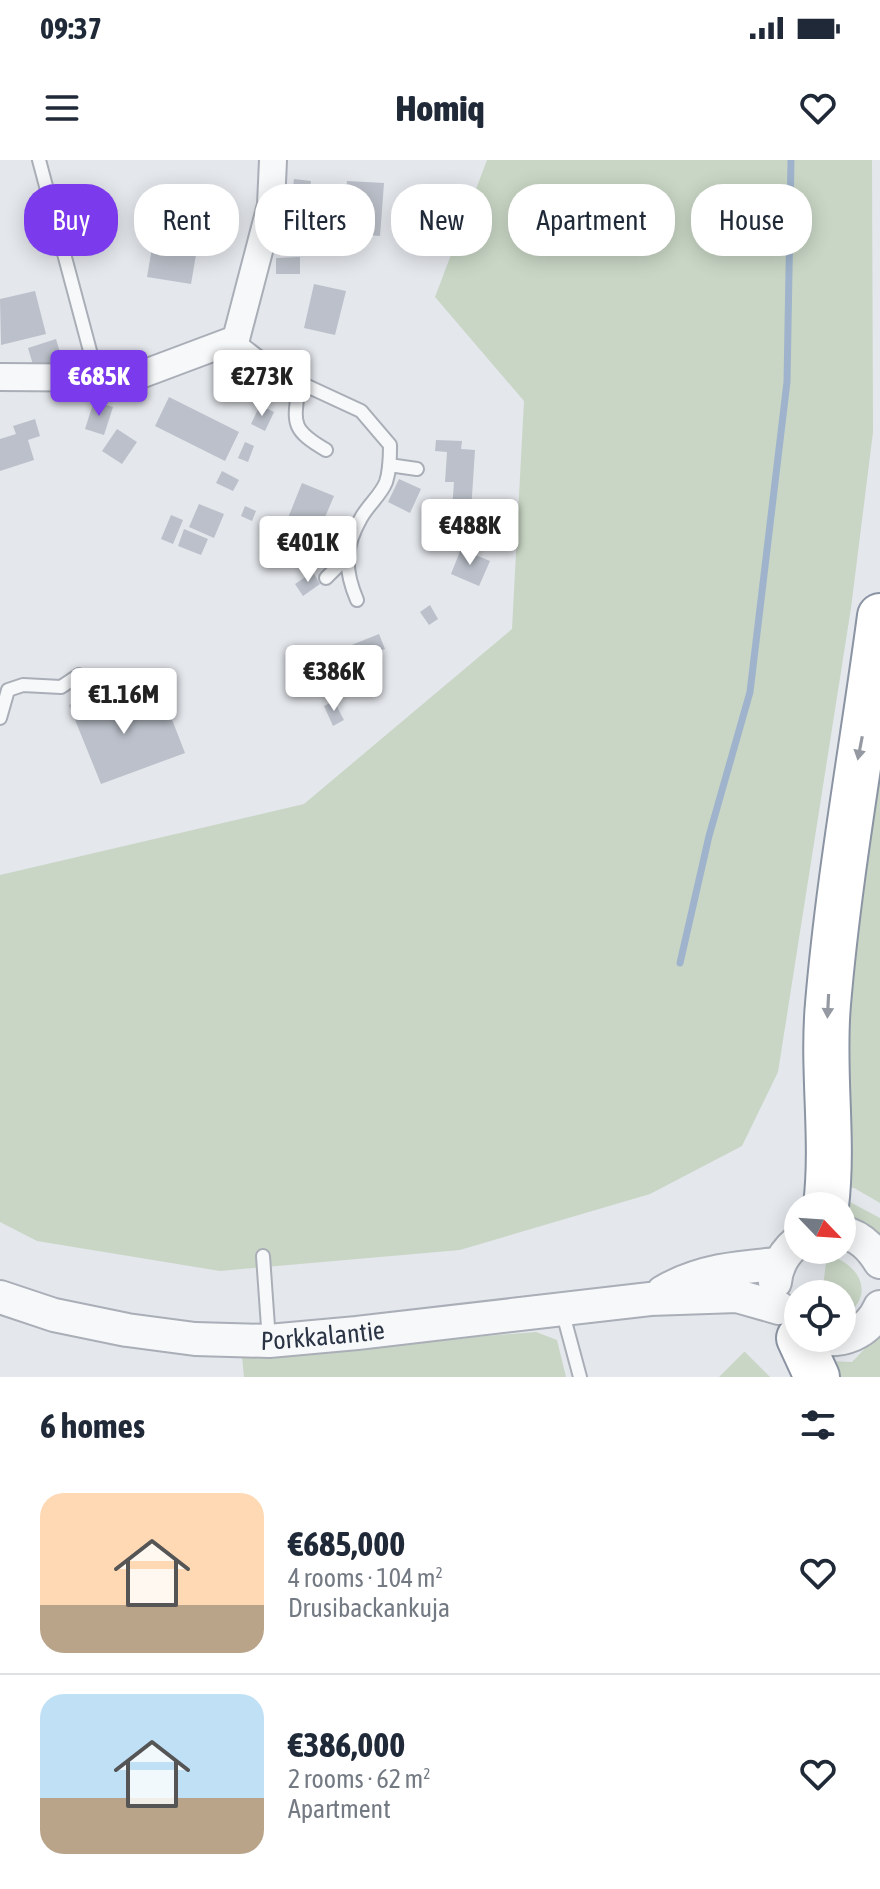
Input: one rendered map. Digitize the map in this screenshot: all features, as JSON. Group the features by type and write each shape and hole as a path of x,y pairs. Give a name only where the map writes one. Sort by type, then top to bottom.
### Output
{"highway":[{"path":"826,1192 827,1009 856,769 867,717 880,616"},
{"path":"807,1352 817,1377"}],"street":[{"path":"0,377 132,378 236,339 271,205 273,160"},
{"name":"Porkkalantie","path":"650,1299 674,1285 708,1273 784,1253"},
{"path":"784,1260 775,1279 784,1299"},
{"name":"Porkkalantie","path":"0,1297 54,1315 127,1330 195,1339 269,1341 650,1299 737,1296 784,1322"},
{"path":"856,1333 864,1329 880,1307"}],"lane":[{"path":"39,160 97,377"},
{"path":"236,339 281,374 361,411 390,445 385,485 360,518 346,558 348,578 357,600"},
{"path":"299,382 295,420 299,432 326,450"},
{"path":"389,465 417,469"},
{"path":"326,578 346,558"},
{"path":"0,718 8,690 23,685 61,687 79,675"},
{"path":"263,1256 269,1341"},
{"path":"562,1310 580,1377"}],"green space":[{"path":"487,160 872,160 873,432 851,608 778,1072 742,1146 650,1194 460,1250 220,1271 37,1241 0,1222 0,875 304,804 512,629 524,401 435,297 451,256 492,256 492,184 478,184"},
{"path":"880,746 880,1203 854,1188 840,1187 845,993"},
{"path":"856,1205 880,1218 880,1239 856,1229"},
{"path":"826,1264 847,1264 860,1282 862,1291 859,1300 856,1304 856,1280 824,1280"},
{"path":"536,1332 557,1340 566,1377 244,1377 242,1356"},
{"path":"880,1333 880,1377 833,1377 827,1361 852,1362"},
{"path":"744,1352 770,1377 719,1377"}],"building":[{"path":"294,179 311,181 311,184 293,184"},
{"path":"347,181 384,183 380,236 375,236 375,184 347,184"},
{"path":"151,256 196,256 191,284 147,277"},
{"path":"300,257 300,274 276,274 276,258"},
{"path":"314,284 346,291 335,335 304,328"},
{"path":"35,291 46,334 1,345 0,299"},
{"path":"56,339 62,359 34,368 28,348"},
{"path":"169,397 239,432 225,461 155,426"},
{"path":"94,401 113,407 104,435 85,429"},
{"path":"260,405 274,412 265,431 251,424"},
{"path":"35,419 40,436 28,440 34,460 0,471 0,439 16,434 13,426"},
{"path":"117,429 137,442 122,464 102,451"},
{"path":"436,440 462,441 461,449 475,450 471,511 452,510 454,482 445,482 447,452 435,451"},
{"path":"245,442 254,446 248,462 238,458"},
{"path":"222,471 239,480 233,491 216,483"},
{"path":"399,479 421,489 410,513 388,502"},
{"path":"302,483 334,496 317,536 286,523"},
{"path":"199,504 224,514 214,538 189,527"},
{"path":"245,506 256,511 252,521 241,516"},
{"path":"171,515 183,520 173,544 161,539"},
{"path":"184,529 208,539 201,555 178,546"},
{"path":"461,549 490,561 479,586 451,574"},
{"path":"313,572 320,584 303,596 295,584"},
{"path":"430,605 438,619 429,625 420,612"},
{"path":"379,634 385,649 374,653 378,664 344,677 334,652"},
{"path":"113,687 125,720 166,704 185,753 101,784 69,705"},
{"path":"334,701 344,720 333,726 324,706"}],"waterway":[{"path":"680,963 709,836 750,692 787,382 791,160"}]}
